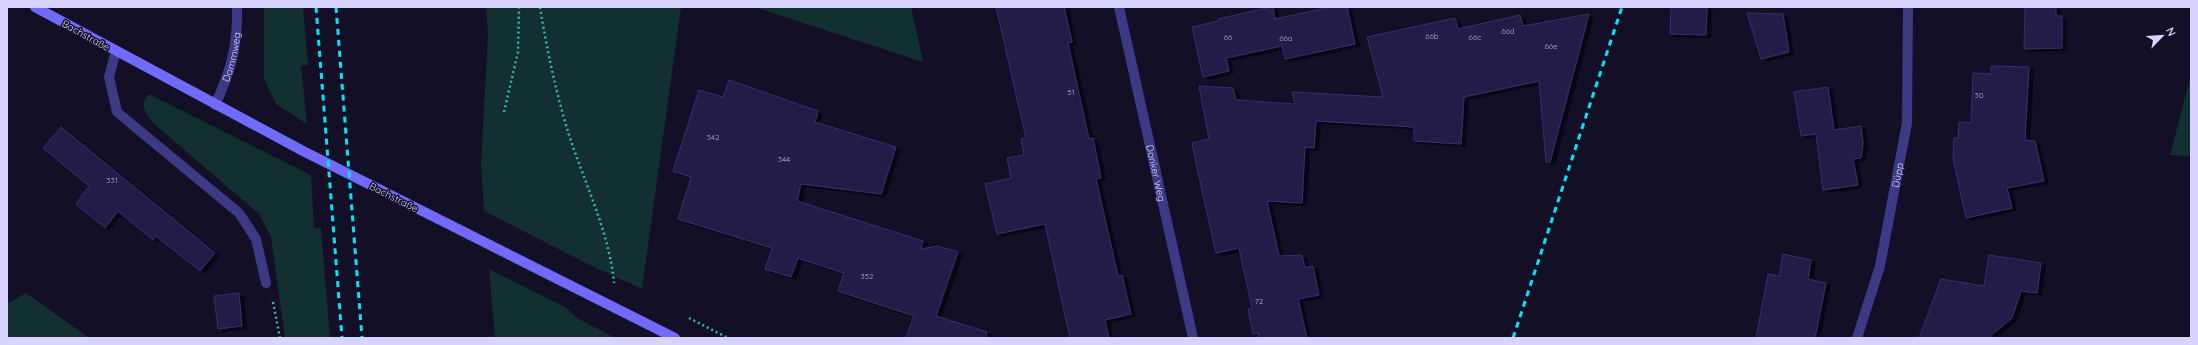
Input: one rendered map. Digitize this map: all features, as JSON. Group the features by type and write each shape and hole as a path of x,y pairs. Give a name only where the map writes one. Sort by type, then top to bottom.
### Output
{"street":[{"name":"Bachstraße","path":"35,7 215,105 675,338"},
{"name":"Dammweg","path":"215,105 225,83 236,47 237,7"},
{"name":"Donker Weg","path":"1119,7 1193,338"},
{"name":"Düpp","path":"1857,338 1880,266 1907,123 1908,7"},
{"name":"Bachstraße","path":"116,51 109,77 117,112 239,213 256,239 266,283"}],"path":[{"path":"504,112 518,52 519,7"},
{"path":"540,7 549,57 569,133 608,249 614,281 615,308"},
{"path":"266,283 272,301 280,338"}],"green space":[{"path":"264,7 303,7 308,65 301,66 307,124 276,104 264,79"},
{"path":"486,7 681,7 642,289 590,265 484,211 481,163 488,35"},
{"path":"754,7 911,7 923,62"},
{"path":"2191,75 2191,156 2170,155"},
{"path":"149,94 311,175 314,228 321,228 330,338 285,338 271,237 259,214 153,123 145,111 143,103"},
{"path":"489,269 565,307 577,318 615,338 495,338"},
{"path":"26,293 89,338 7,338 7,304"}],"building":[{"path":"996,7 1064,7 1072,42 1068,43 1089,139 1093,138 1101,178 1096,179 1118,276 1122,275 1131,314 1105,320 1109,338 1070,338 1045,224 997,234 985,184 1011,178 1007,158 1024,155 1021,139 1026,138"},
{"path":"1273,7 1275,19 1331,7 1347,7 1355,44 1285,59 1282,46 1226,58 1229,71 1203,77 1192,27 1218,21 1218,19"},
{"path":"1671,7 1707,7 1706,35 1670,34"},
{"path":"2025,7 2056,7 2056,16 2062,16 2062,48 2024,49"},
{"path":"1747,13 1783,14 1789,52 1761,59"},
{"path":"1589,14 1550,162 1546,162 1539,81 1464,97 1461,144 1414,141 1414,127 1316,121 1314,148 1305,147 1302,203 1267,201 1279,256 1302,255 1305,268 1313,266 1319,295 1298,299 1307,338 1259,338 1258,333 1253,334 1248,309 1252,308 1239,248 1216,253 1201,186 1192,143 1209,139 1199,86 1233,88 1236,100 1295,104 1292,92 1383,97 1367,37 1455,18 1458,29 1520,15 1523,26"},
{"path":"1991,66 2029,67 2025,140 2035,141 2044,181 2007,188 2012,208 1966,218 1953,158 1954,138 1958,138 1959,122 1971,123 1973,73 1991,74"},
{"path":"729,80 818,111 815,122 896,147 881,194 801,184 797,201 923,241 921,249 937,246 958,252 936,316 987,332 986,338 906,338 914,316 838,291 844,273 798,258 791,277 765,269 772,248 678,219 691,177 673,171 699,90 723,97"},
{"path":"1828,87 1834,130 1861,126 1863,143 1861,158 1853,159 1858,185 1823,190 1816,134 1801,136 1794,92"},
{"path":"61,127 215,253 200,271 156,236 153,240 118,211 105,228 76,204 89,186 43,148"},
{"path":"1783,254 1811,260 1808,279 1826,283 1815,338 1756,338 1768,274 1779,276"},
{"path":"1989,255 2041,263 2037,293 2021,291 2012,318 1988,338 1919,338 1941,279 1984,286"},
{"path":"239,293 242,326 218,329 214,296"}],"railway":[{"path":"316,7 342,338"},
{"path":"336,7 362,338"},
{"path":"1513,338 1622,7"}]}
